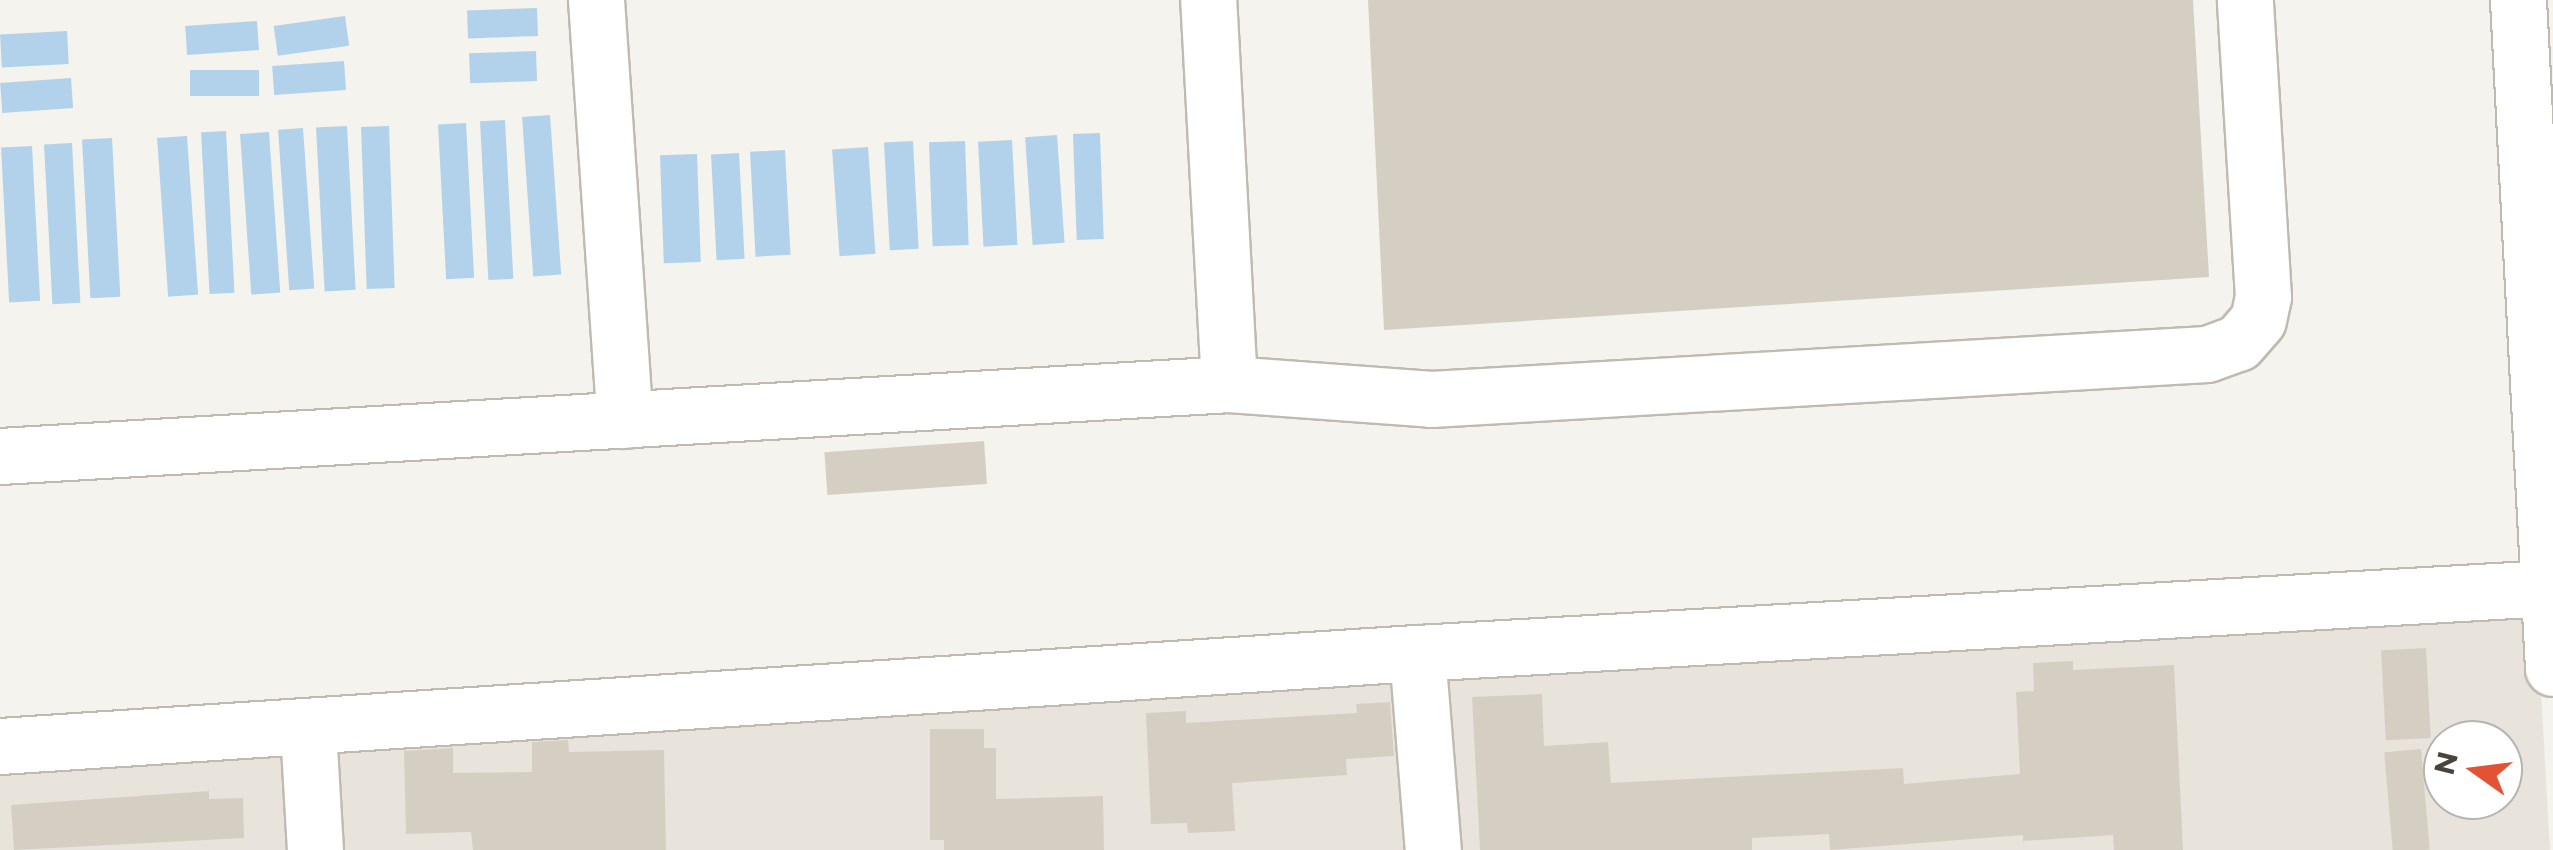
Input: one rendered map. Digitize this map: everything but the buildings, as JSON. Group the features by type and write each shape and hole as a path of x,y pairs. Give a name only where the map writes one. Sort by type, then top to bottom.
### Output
{"street":[{"path":"596,0 625,420"},
{"path":"1208,0 1229,384"},
{"path":"0,456 1229,384 1432,399 2206,354 2238,343 2258,320 2263,297 2244,0"},
{"path":"2518,0 2553,668"},
{"path":"0,746 308,730 1418,653 2548,588"},
{"path":"1418,653 1432,850"},
{"path":"308,730 315,850"}],"shaded area":[{"path":"2522,615 2537,621 2550,850 0,850 0,759"}],"water":[{"path":"537,8 538,36 468,38 467,10"},
{"path":"345,16 349,46 278,56 274,26"},
{"path":"257,21 259,50 187,55 185,26"},
{"path":"67,31 69,64 2,67 0,35"},
{"path":"536,51 537,81 470,83 469,53"},
{"path":"344,61 346,90 274,95 272,66"},
{"path":"190,70 259,70 259,96 190,96"},
{"path":"71,78 73,108 2,113 0,83"},
{"path":"550,115 561,275 533,277 522,117"},
{"path":"505,120 513,279 488,280 480,121"},
{"path":"466,123 474,278 446,279 438,124"},
{"path":"347,126 356,290 325,291 316,128"},
{"path":"389,126 395,288 367,289 361,127"},
{"path":"303,128 314,289 289,290 278,130"},
{"path":"226,131 234,293 210,294 201,132"},
{"path":"269,132 280,293 251,295 240,134"},
{"path":"1100,133 1104,239 1077,240 1073,134"},
{"path":"1057,135 1065,243 1033,245 1025,137"},
{"path":"187,136 198,295 168,297 157,138"},
{"path":"112,138 120,297 90,298 82,140"},
{"path":"1012,140 1017,245 984,247 978,142"},
{"path":"913,141 919,249 890,250 884,143"},
{"path":"965,141 969,245 933,246 929,142"},
{"path":"72,143 80,303 52,304 44,144"},
{"path":"32,146 40,301 9,302 1,148"},
{"path":"868,147 875,254 840,256 832,150"},
{"path":"785,150 790,255 756,257 750,152"},
{"path":"739,153 745,259 717,260 711,154"},
{"path":"697,154 701,262 664,263 660,155"}]}
